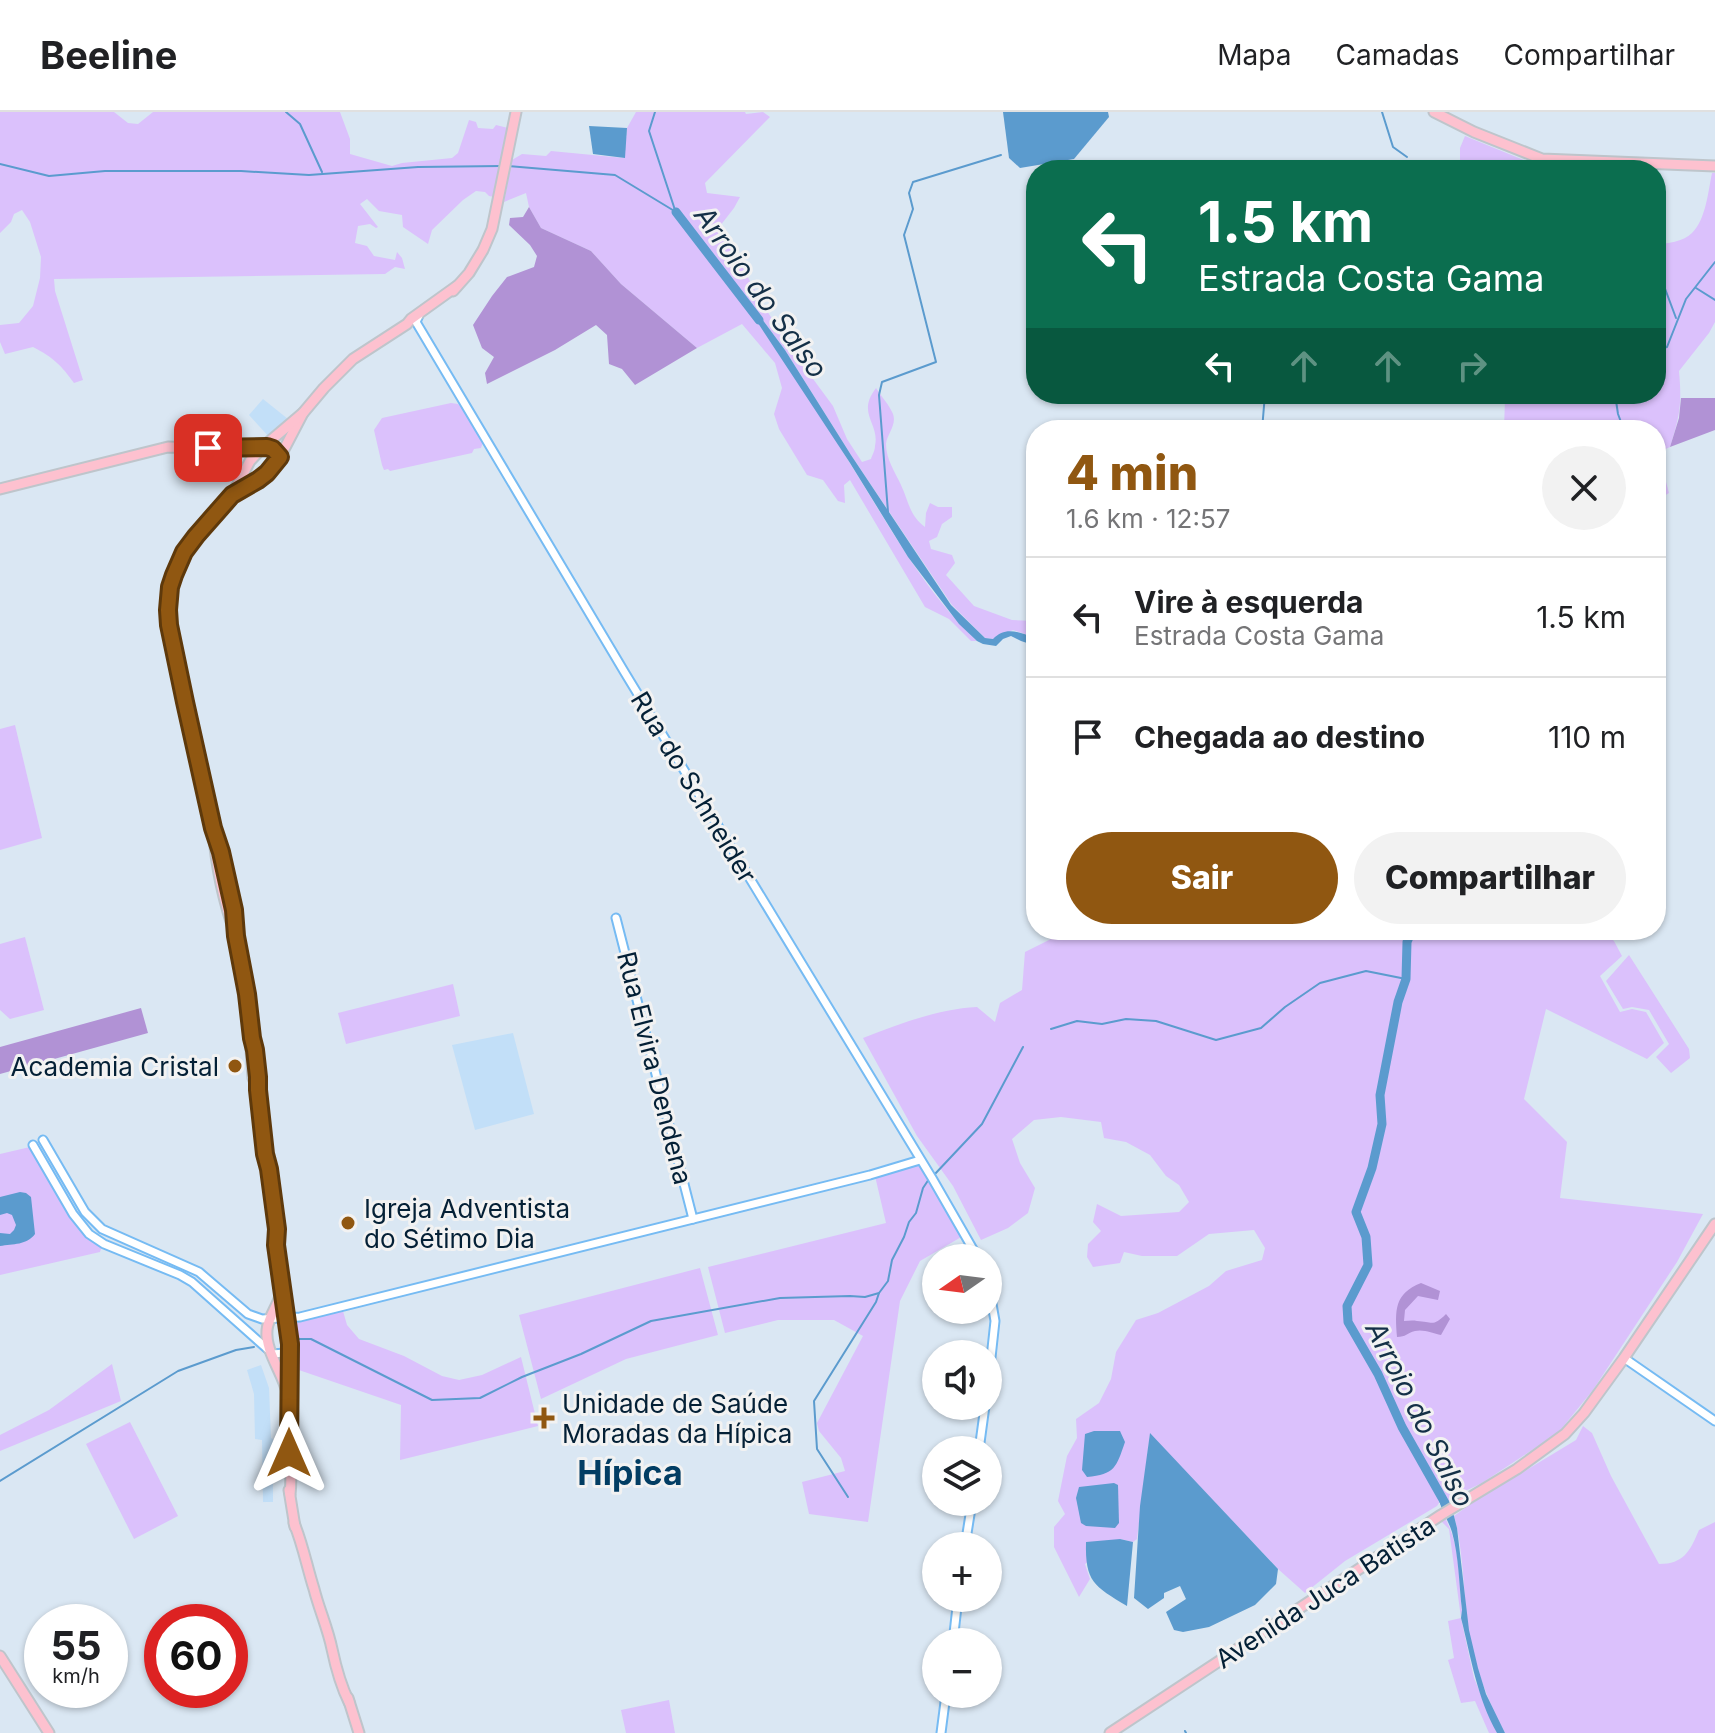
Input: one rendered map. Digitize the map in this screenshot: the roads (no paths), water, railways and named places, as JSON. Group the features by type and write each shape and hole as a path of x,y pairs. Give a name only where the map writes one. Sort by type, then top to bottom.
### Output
{"main road":[{"path":"359,1733 294,1523 289,1460 290,1344 265,1154 258,1071 232,899 173,649 168,599 184,552 232,495 250,461 303,413 353,359 438,306 469,273 492,229 516,112"},
{"path":"1434,112 1542,159 1567,160"},
{"path":"1666,164 1715,166"},
{"path":"232,495 267,473 280,457 303,413"},
{"path":"0,489 168,447 263,447 273,449 280,457"},
{"path":"237,448 248,455 254,473 267,473"},
{"name":"Avenida Juca Batista","path":"1110,1733 1441,1515 1517,1469 1565,1434 1624,1358 1715,1224"},
{"path":"282,1290 270,1318 267,1342 289,1399"},
{"path":"0,1656 49,1733"}],"street":[{"name":"Rua do Schneider","path":"414,320 970,1244"},
{"name":"Rua Elvira Dendena","path":"616,918 693,1219"},
{"path":"43,1140 85,1212 96,1225 199,1272 243,1311 262,1319 300,1317 920,1160"},
{"path":"33,1145 73,1214 89,1234 104,1244 189,1280 271,1353 284,1353 290,1344"},
{"path":"230,1314 237,1305"},
{"path":"254,1316 271,1311 277,1305"},
{"path":"1624,1358 1715,1421"},
{"path":"941,1733 944,1708"}],"water":[{"path":"1003,112 1108,112 1109,117 1074,159 1026,160 1026,167 1020,168 1009,158"},
{"path":"589,126 627,128 625,158 593,154"},
{"path":"756,311 785,350 951,605 985,638 993,639 1003,632 1013,631 1026,635 1026,643 1011,636 996,646 983,644 959,624 908,557 752,314"},
{"path":"20,1192 31,1197 35,1234 24,1242 0,1246 0,1233 10,1234 16,1225 12,1215 0,1215 0,1197"},
{"path":"1120,1431 1125,1442 1113,1468 1087,1477 1082,1470 1085,1434"},
{"path":"1150,1433 1278,1569 1276,1584 1255,1605 1209,1627 1183,1632 1174,1630 1166,1612 1186,1599 1180,1586 1164,1593 1164,1598 1148,1609 1134,1598 1140,1506"},
{"path":"1118,1485 1119,1523 1115,1528 1081,1523 1076,1498 1079,1487"},
{"path":"1438,1495 1444,1496 1454,1516 1469,1630 1486,1694 1505,1733 1497,1733 1475,1677 1461,1618 1452,1532"},
{"path":"1120,1539 1133,1542 1127,1606 1099,1588 1087,1566 1086,1542"}],"waterway":[{"path":"286,112 300,124 322,172"},
{"path":"655,112 649,131 675,210"},
{"path":"1382,112 1393,147 1407,157"},
{"path":"888,512 879,395 882,382 936,362 904,235 913,209 909,193 913,182 1001,155"},
{"name":"Arroio do Salso","path":"0,164 49,176 105,171 241,171 309,175 418,167 501,166"},
{"name":"Arroio do Salso","path":"508,166 615,175 676,212"},
{"name":"Arroio do Salso","path":"676,212 759,320"},
{"path":"1666,347 1686,299 1715,262"},
{"path":"1696,288 1715,300"},
{"path":"1666,291 1676,318"},
{"path":"1263,420 1264,404"},
{"path":"1616,404 1620,420"},
{"name":"Arroio do Salso","path":"1408,940 1406,979 1398,1002 1380,1095 1382,1124 1372,1168 1356,1212 1366,1237 1368,1265 1347,1306 1348,1322 1445,1503"},
{"path":"1051,1029 1077,1021 1102,1024 1126,1019 1156,1021 1216,1040 1261,1028 1320,983 1366,971 1406,979"},
{"path":"934,1175 982,1124 1023,1047"},
{"path":"296,1339 311,1339 432,1400 480,1398 651,1321 780,1298 865,1297 879,1293 888,1281 892,1260 929,1179"},
{"path":"848,1497 817,1449 814,1401 879,1293"},
{"path":"0,1481 178,1371 236,1350 254,1347"}],"place":[{"name":"Academia Cristal","path":"235,1066"},
{"name":"Igreja Adventista do Sétimo Dia","path":"348,1223"},
{"name":"Unidade de Saúde Moradas da Hípica","path":"544,1418"}],"district":[{"name":"Hípica","path":"630,1472"}]}
